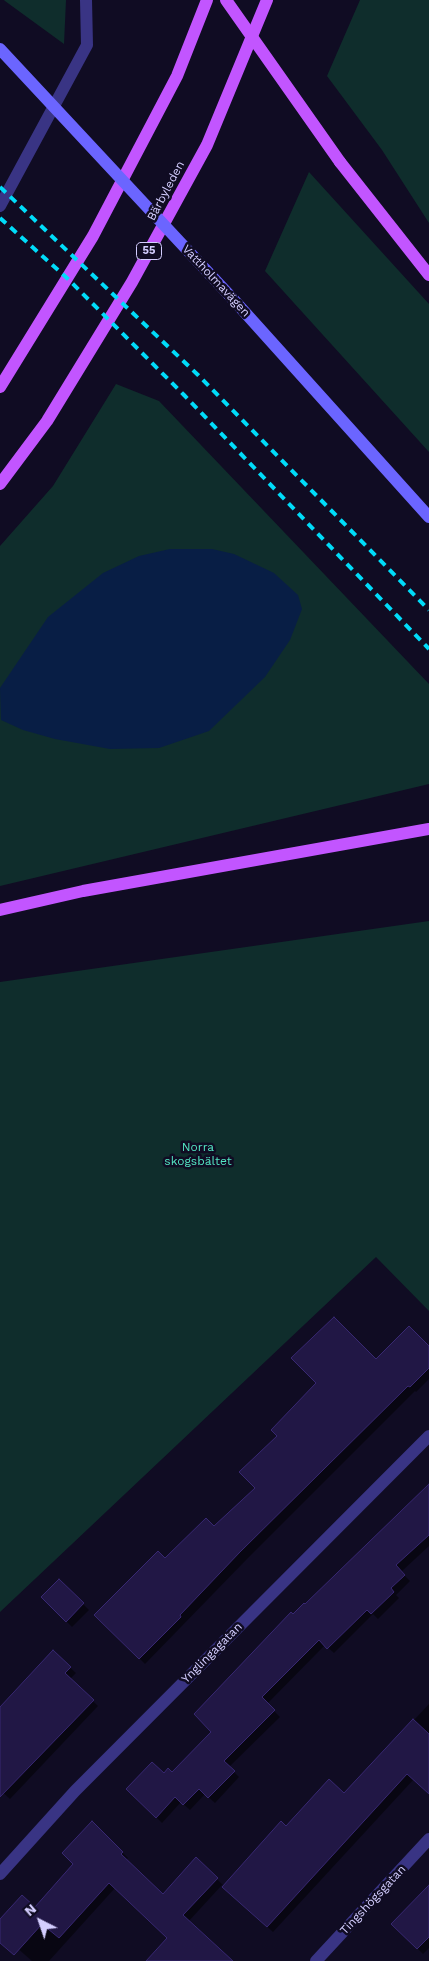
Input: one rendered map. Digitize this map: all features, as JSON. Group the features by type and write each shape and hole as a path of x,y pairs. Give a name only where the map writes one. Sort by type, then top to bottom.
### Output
{"main road":[{"path":"0,387 93,236 177,76 207,0"},
{"path":"226,0 340,162 429,275"},
{"name":"Bärbyleden","path":"0,484 47,421 132,282 207,145 267,0"},
{"name":"Vattholmavägen","path":"0,49 232,298 429,517"},
{"path":"0,910 83,891 429,829"}],"street":[{"path":"0,206 88,45 86,0"},
{"name":"Ynglingagatan","path":"0,1874 75,1791 429,1436"},
{"name":"Tingshögsgatan","path":"316,1961 429,1840"}],"green space":[{"path":"66,0 64,44 5,1"},
{"path":"360,0 429,0 429,223 382,150 327,76"},
{"path":"309,172 429,304 429,452 265,271"},
{"path":"116,384 159,401 429,684 429,784 0,886 0,546 53,486"},
{"name":"Norra skogsbältet","path":"429,921 429,1311 376,1257 0,1612 0,982"}],"water":[{"path":"170,549 212,549 234,554 274,573 298,595 302,609 290,640 265,677 209,731 159,748 110,749 55,739 23,730 1,720 0,688 48,617 103,573 139,556"}],"building":[{"path":"334,1317 376,1359 409,1326 429,1346 429,1368 410,1387 408,1386 240,1552 180,1615 181,1617 139,1659 94,1615 158,1551 165,1558 206,1518 214,1526 255,1488 239,1472 277,1436 271,1430 316,1383 291,1358"},
{"path":"429,1484 429,1535 396,1565 405,1575 391,1588 394,1592 371,1614 367,1610 327,1649 319,1640 262,1697 275,1710 224,1761 235,1771 208,1798 199,1789 183,1805 175,1797 156,1818 126,1789 152,1762 164,1773 168,1768 172,1772 211,1732 194,1714 291,1612 293,1614 305,1604"},
{"path":"59,1579 84,1603 66,1622 41,1597"},
{"path":"53,1650 71,1667 65,1673 94,1700 0,1797 0,1707"},
{"path":"413,1719 429,1734 429,1794 407,1774 267,1927 222,1887 281,1821 286,1826 329,1779 344,1793"},
{"path":"92,1821 123,1852 121,1854 163,1894 196,1857 218,1878 183,1915 233,1961 146,1961 167,1938 109,1883 59,1938 42,1924 14,1955 0,1943 0,1919 22,1895 35,1907 73,1864 62,1853"},
{"path":"429,1885 429,1937 417,1949 391,1924"}],"railway":[{"path":"0,187 198,375 429,610"},
{"path":"0,218 68,279 184,395 429,649"}]}
